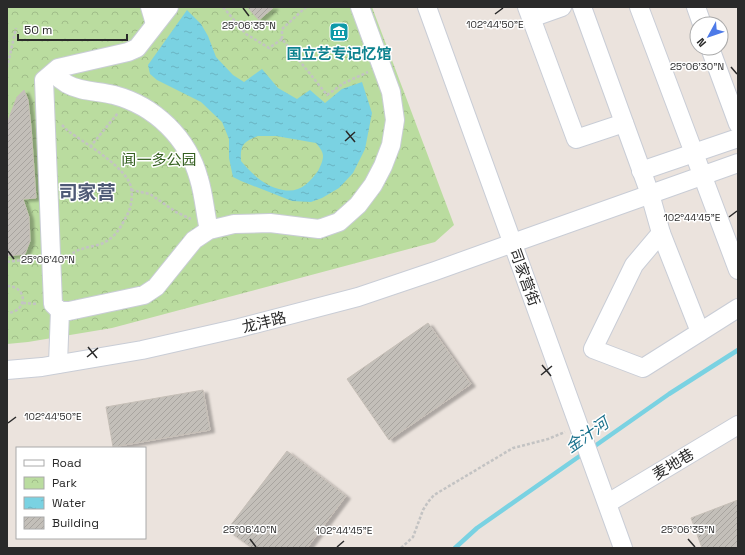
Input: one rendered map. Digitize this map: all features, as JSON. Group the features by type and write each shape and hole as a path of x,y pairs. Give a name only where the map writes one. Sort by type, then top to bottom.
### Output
{"street":[{"path":"150,7 155,24"},
{"path":"169,7 137,48 128,52 58,68 44,80 53,304 60,311 69,311 144,295 156,287 194,240 208,230 234,224 270,223 320,229 339,222 358,205 373,185 391,145 395,120 391,92 360,7"},
{"name":"司家营街","path":"427,7 624,548"},
{"path":"562,7 529,12 576,139 624,123"},
{"path":"582,7 650,194 661,233 700,332"},
{"path":"639,7 738,270"},
{"path":"713,56 738,124"},
{"path":"53,73 67,84 82,90 113,95 129,100 150,110 168,125 192,160 199,178 208,230"},
{"path":"641,171 738,138"},
{"name":"龙沣路","path":"7,370 58,364 142,350 239,328 358,297 738,163"},
{"path":"661,233 634,265 593,349 643,368 738,308"},
{"path":"58,364 60,311"},
{"name":"麦地巷","path":"608,503 738,424"}],"path":[{"path":"223,7 246,34 269,48 282,39"},
{"path":"306,7 282,29 282,39 327,96 344,83 382,67"},
{"path":"7,68 16,28"},
{"path":"90,147 129,100"},
{"path":"7,262 51,263 80,249 104,243 114,236 129,212 132,198 131,186 123,174 112,161 68,131 45,107"},
{"path":"131,190 150,194 208,230"},
{"path":"7,286 12,286 20,290 23,297 23,303 19,309 12,313 7,313"},
{"path":"400,548 413,537 423,510 434,495 513,448 548,439 580,426"}],"green space":[{"name":"闻一多公园","path":"7,7 372,7 454,225 435,242 112,328 7,344"}],"water":[{"path":"187,10 201,24 208,36 216,57 233,75 244,82 262,69 278,88 297,99 310,90 325,103 342,89 362,82 372,113 365,149 353,173 339,188 322,198 311,202 292,201 233,177 229,158 229,139 222,122 201,102 157,80 150,74 148,65","holes":["258,136 276,136 316,143 321,149 323,156 318,171 304,186 289,191 270,186 254,175 241,161 241,151 246,142"]}],"building":[{"path":"247,7 274,7 259,20"},
{"path":"24,90 28,100 31,127 36,198 23,199 29,217 30,241 25,254 7,256 7,123 17,97"},
{"path":"428,323 471,384 389,440 347,379"},
{"path":"203,390 210,430 113,447 106,407"},
{"path":"287,451 346,496 307,548 252,548 227,530"},
{"path":"738,500 738,548 702,548 691,518"}],"waterway":[{"name":"金汁河","path":"592,448 669,394 738,350"},
{"name":"金汁河","path":"455,548 477,528 584,453"}],"place":[{"name":"国立艺专记忆馆","path":"339,32"}],"district":[{"name":"司家营","path":"87,192"}]}
